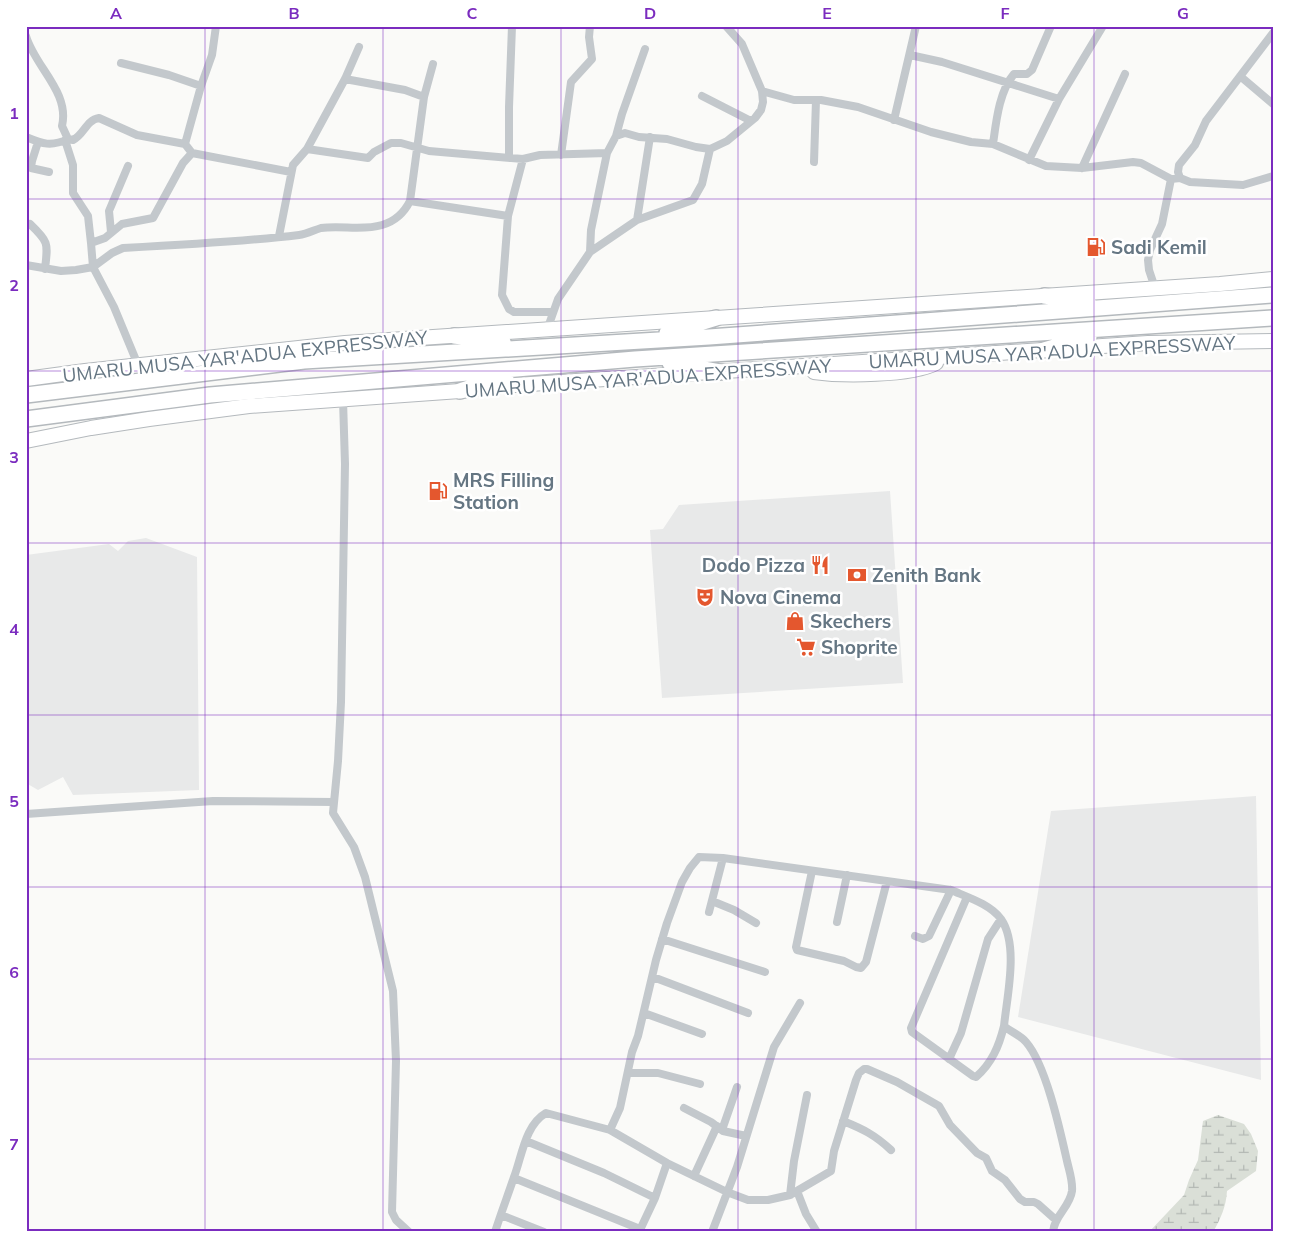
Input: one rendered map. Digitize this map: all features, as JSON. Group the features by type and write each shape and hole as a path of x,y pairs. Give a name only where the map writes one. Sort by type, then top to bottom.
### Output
{"highway":[{"name":"UMARU MUSA YAR'ADUA EXPRESSWAY","path":"26,378 345,343 1273,279"},
{"path":"1242,297 1273,286"},
{"name":"UMARU MUSA YAR'ADUA EXPRESSWAY","path":"26,395 304,361 642,341 1273,295"},
{"path":"1044,296 1119,306"},
{"path":"642,341 716,318"},
{"name":"UMARU MUSA YAR'ADUA EXPRESSWAY","path":"26,419 210,395 646,358 1273,318"},
{"path":"1243,319 1273,329"},
{"path":"1044,350 1116,329"},
{"path":"454,336 540,347"},
{"name":"UMARU MUSA YAR'ADUA EXPRESSWAY","path":"26,441 149,418 249,406 510,386 1148,343 1273,341"},
{"path":"646,358 720,372"},
{"path":"460,391 530,368"}],"street":[{"path":"185,144 201,86 212,55 216,26"},
{"path":"509,158 512,26"},
{"path":"561,156 571,82 592,59 589,37 590,26"},
{"path":"616,136 625,133 710,149 727,141 751,121 761,110 763,102 762,91 742,44 726,26"},
{"path":"894,120 916,26"},
{"path":"994,144 997,114 1008,83 1014,74 1028,74 1032,70 1051,26"},
{"path":"1029,160 1059,99 1103,26"},
{"path":"1180,178 1178,172 1179,165 1195,145 1206,120 1273,33"},
{"path":"26,36 32,53 46,72 64,107 62,126 73,165 73,193 88,216 93,267 114,307 138,365"},
{"path":"279,236 291,172 295,161 307,149 345,79 359,47"},
{"path":"590,252 591,230 607,153 616,136 645,50"},
{"path":"910,55 942,62 1059,99"},
{"path":"121,64 169,75 201,86"},
{"path":"26,265 69,271 93,267 112,253 123,248 254,240 301,235 321,228 367,228 382,225 400,216 410,201 424,98 433,64"},
{"path":"1082,168 1125,74"},
{"path":"1240,76 1273,104"},
{"path":"345,79 405,90 424,98"},
{"path":"762,91 794,100 816,100 858,107 894,120 971,142 994,144 1046,166 1082,168 1133,162 1141,163 1171,179 1180,178 1190,182 1243,185 1273,176"},
{"path":"702,96 751,121"},
{"path":"814,162 816,100"},
{"path":"26,137 42,144 57,144 73,140 79,138 90,122 95,118 99,118 146,138 185,144 192,153 291,172"},
{"path":"637,220 650,137"},
{"path":"38,142 29,161 32,168 49,172"},
{"path":"307,149 368,158 374,152 392,143 418,147 429,151 523,159 540,155 561,156 607,153"},
{"path":"547,330 558,299 590,252 637,220 693,200 702,184 710,149"},
{"path":"91,243 105,238 122,224 153,218 183,163 192,153"},
{"path":"523,159 508,216 502,295 504,303 514,312 553,312"},
{"path":"111,232 109,211 128,166"},
{"path":"1156,288 1149,270 1148,260 1150,250 1162,224 1171,179"},
{"path":"410,201 508,216"},
{"path":"30,224 46,242 45,269"},
{"path":"343,400 345,464 342,656 338,760 333,813 354,846 365,877 393,991 396,1061 392,1212 396,1220 408,1232"},
{"path":"26,814 74,809 213,801 334,802"},
{"path":"610,1130 620,1108 632,1052 644,1013 662,939 682,882 699,857 723,858 951,890 967,896 992,911 1001,919 1008,934 1012,950 1004,1026 1000,1043 984,1071 976,1077 915,1035 911,1028 967,896"},
{"path":"709,912 723,858"},
{"path":"812,871 796,947 797,950 844,961 861,968 866,962 887,881"},
{"path":"837,922 847,876"},
{"path":"914,936 923,939 929,936 951,890"},
{"path":"712,901 746,916 756,923"},
{"path":"949,1059 961,1033 988,939 1001,919"},
{"path":"662,939 766,972"},
{"path":"653,977 748,1013"},
{"path":"712,1232 737,1167 774,1047 800,1003"},
{"path":"644,1013 702,1034"},
{"path":"1004,1026 1019,1035 1026,1042 1041,1068 1063,1141 1072,1189 1068,1203 1056,1220 1053,1232"},
{"path":"495,1232 526,1141 539,1117 546,1113 610,1130 667,1163 727,1192 748,1200 768,1200 794,1193 830,1171 834,1151 859,1073 864,1069 873,1070 939,1106 950,1125 977,1153 986,1158 992,1170 1005,1180 1020,1199 1038,1204 1056,1220"},
{"path":"628,1073 658,1073 700,1084"},
{"path":"694,1176 719,1128 737,1087"},
{"path":"807,1095 794,1161 794,1193 817,1232"},
{"path":"684,1108 719,1128 746,1136"},
{"path":"843,1121 866,1130 891,1150"},
{"path":"526,1141 604,1173 654,1198"},
{"path":"514,1178 640,1231 667,1163"},
{"path":"501,1215 544,1232"}],"shaded area":[{"path":"890,491 903,683 662,698 650,530 663,529 679,505"},
{"path":"146,538 197,557 199,790 73,795 63,777 38,790 26,783 26,555 109,544 118,551 128,541"},
{"path":"1256,796 1261,1080 1018,1017 1051,811"}],"green space":[{"path":"1218,1115 1244,1124 1251,1134 1258,1151 1256,1171 1227,1191 1223,1212 1213,1232 1149,1232 1184,1195 1198,1160 1203,1121"}],"place":[{"name":"Sadi Kemil","path":"1096,247"},
{"name":"MRS Filling Station","path":"438,491"},
{"name":"Dodo Pizza","path":"820,565"},
{"name":"Zenith Bank","path":"857,575"},
{"name":"Nova Cinema","path":"705,597"},
{"name":"Skechers","path":"795,621"},
{"name":"Shoprite","path":"806,647"}]}
